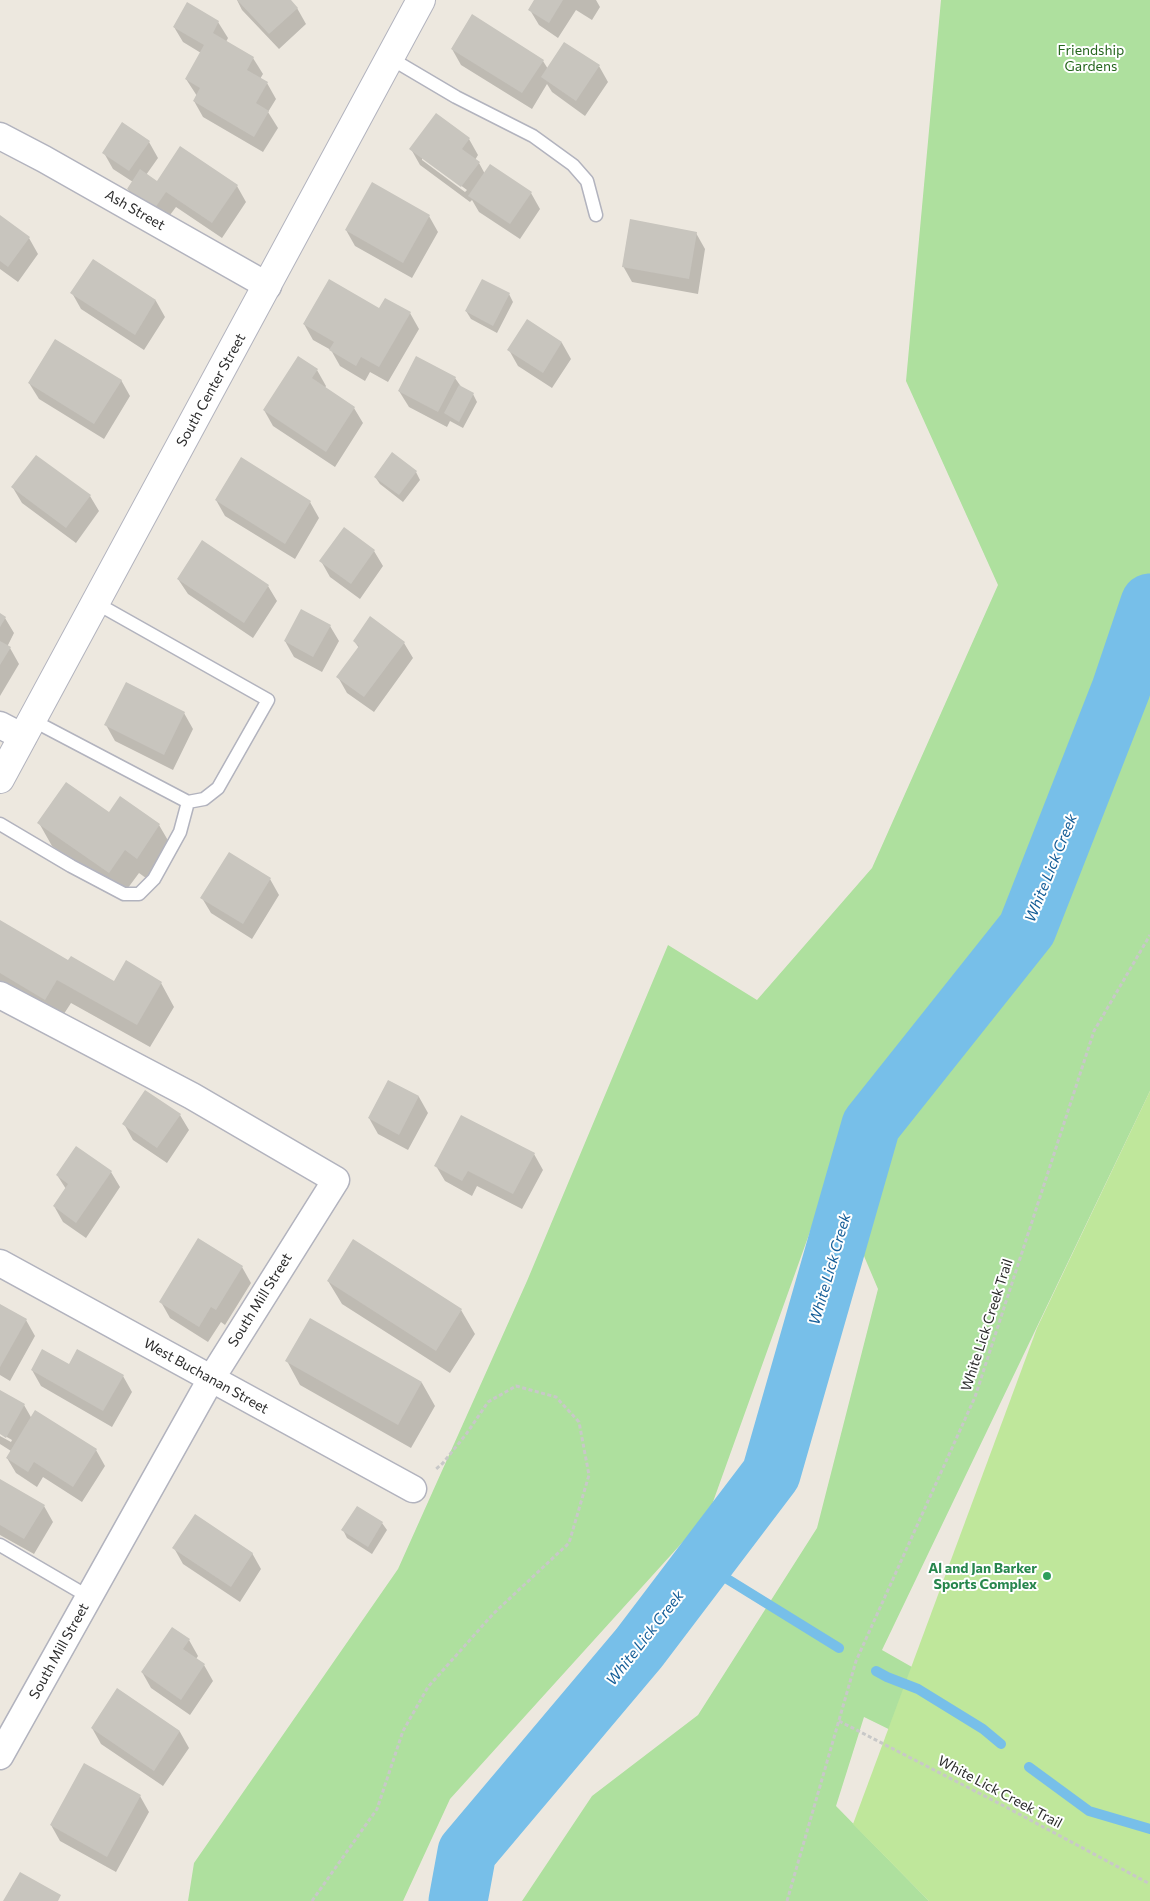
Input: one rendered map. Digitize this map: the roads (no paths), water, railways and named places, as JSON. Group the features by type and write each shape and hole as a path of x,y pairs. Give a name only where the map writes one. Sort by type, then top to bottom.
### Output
{"main road":[{"name":"South Center Street","path":"0,779 18,727 96,603 421,0"}],"street":[{"name":"Ash Street","path":"0,136 44,158 268,286"},
{"name":"South Mill Street","path":"0,994 192,1096 336,1180 211,1379 0,1756"},
{"name":"West Buchanan Street","path":"0,1263 412,1489"}],"lane":[{"path":"390,58 456,97 533,136 573,165 587,181 596,215"},
{"path":"18,727 188,802 204,799 218,788 268,700 96,603"},
{"path":"0,824 71,866 124,894 139,894 154,879 180,832 188,802"},
{"path":"0,1545 89,1597"}],"waterway":[{"name":"White Lick Creek","path":"458,1901 467,1852 639,1648 771,1474 871,1125 1027,929 1121,689 1150,603"},
{"path":"703,1564 839,1648"},
{"path":"876,1671 918,1689 983,1729 1001,1744"},
{"path":"1029,1767 1089,1811 1150,1829"}],"place":[{"name":"Al and Jan Barker Sports Complex","path":"1047,1576"}],"park label":[{"name":"Friendship Gardens","path":"1091,58"}]}
